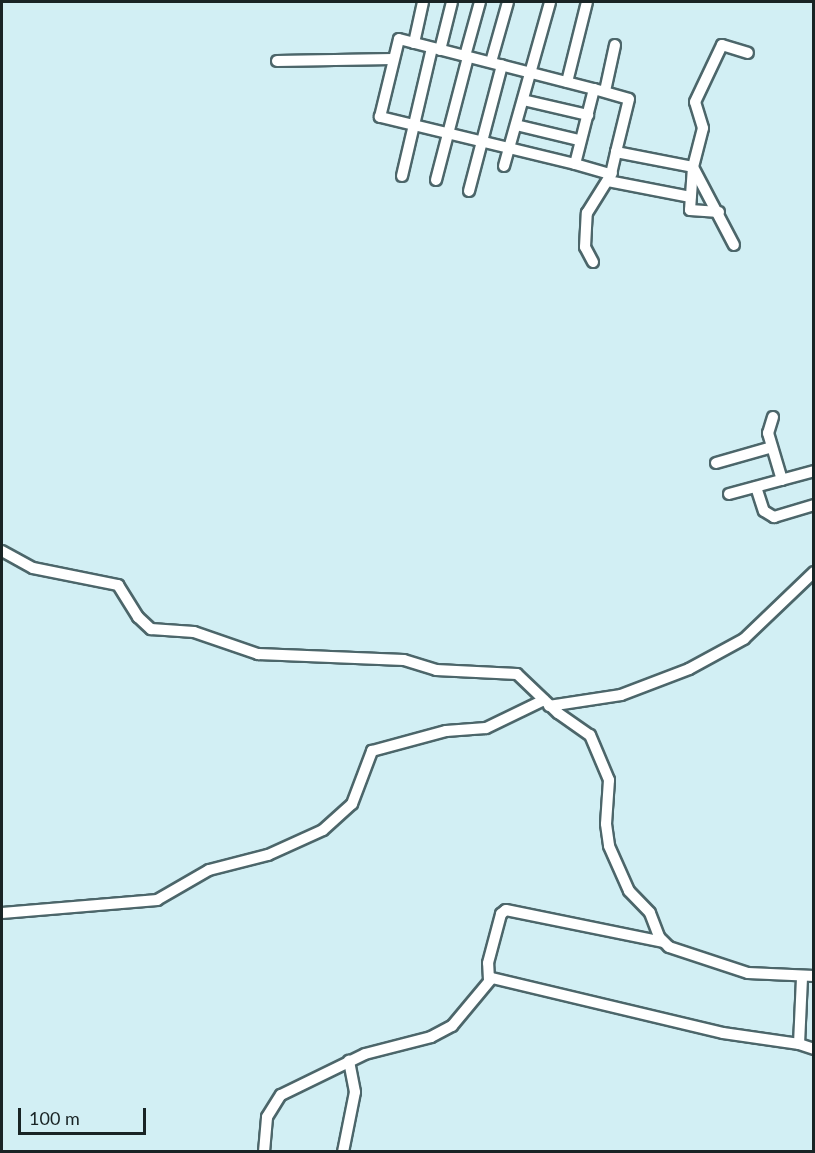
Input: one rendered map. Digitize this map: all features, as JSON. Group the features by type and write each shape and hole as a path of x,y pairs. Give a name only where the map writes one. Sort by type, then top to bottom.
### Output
{"street":[{"path":"414,43 423,2"},
{"path":"402,176 436,49 452,2"},
{"path":"436,180 480,2"},
{"path":"469,191 481,142 508,2"},
{"path":"504,166 550,2"},
{"path":"567,82 587,2"},
{"path":"593,262 585,243 587,213 610,177 629,99 399,39 380,117 574,164 610,177 690,197"},
{"path":"719,212 690,210 693,167 703,128 695,102 720,47 726,44 748,53"},
{"path":"574,164 579,140 600,90 615,45"},
{"path":"277,61 393,59"},
{"path":"523,100 588,115"},
{"path":"516,125 579,140"},
{"path":"616,152 693,167 719,212 734,245"},
{"path":"772,417 768,433 782,480"},
{"path":"716,463 772,447"},
{"path":"729,494 813,471"},
{"path":"756,487 764,511 774,517 813,506"},
{"path":"2,551 33,568 118,585 138,617 151,629 194,632 274,657 404,660 436,670 508,671 525,679 547,703 591,735 609,780 606,832 609,846 628,891 650,913 664,942"},
{"path":"2,913 157,900 209,870 268,855 323,830 352,804 372,751 425,735 486,728 547,703 621,694 689,669 750,634 813,572"},
{"path":"264,1152 267,1117 281,1095 349,1061 430,1037 452,1026 489,980 488,963 501,914 506,910 664,942 680,953 715,965 802,978 813,976"},
{"path":"799,1044 802,978"},
{"path":"489,980 584,998 723,1034 799,1044 813,1049"},
{"path":"343,1152 355,1092 349,1061"}]}
